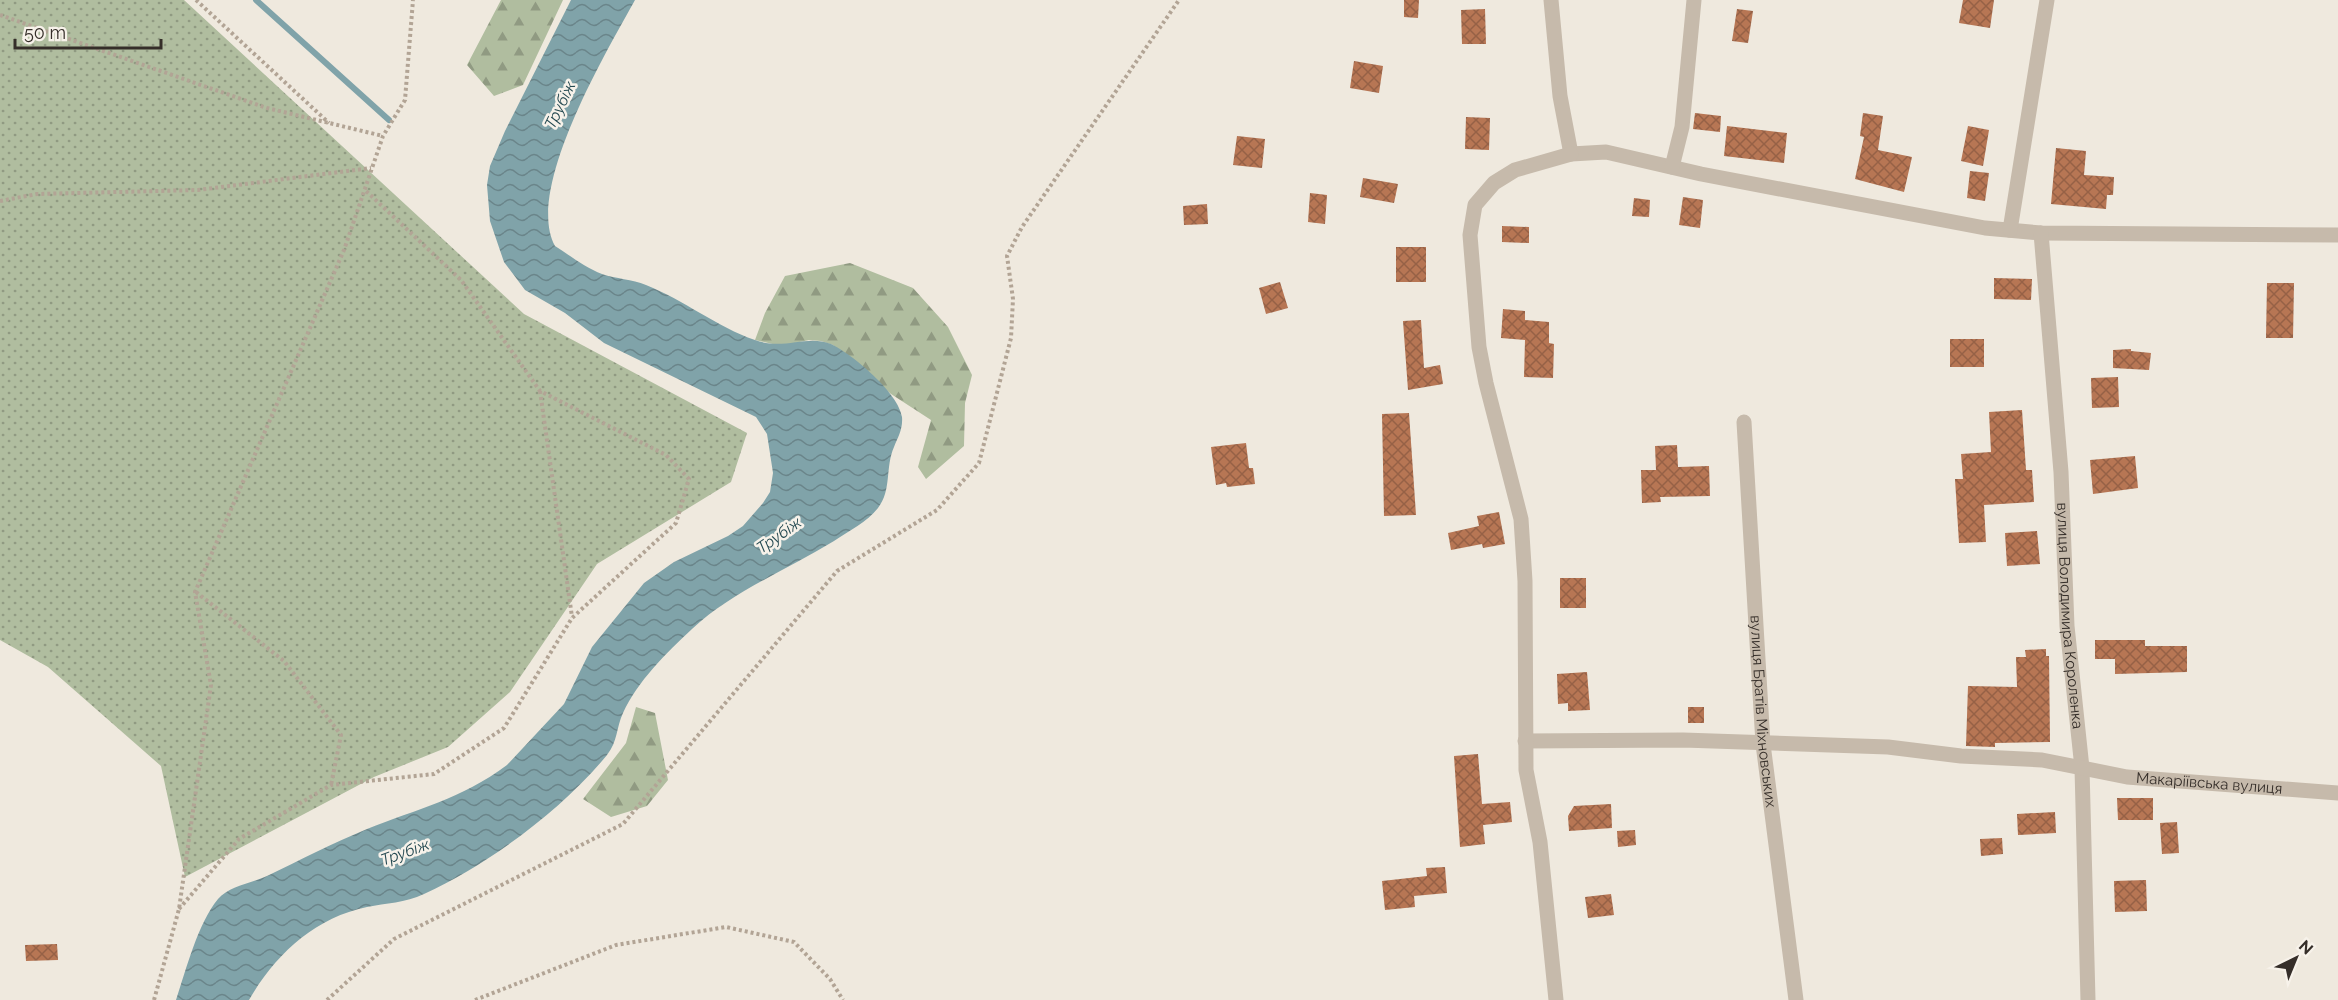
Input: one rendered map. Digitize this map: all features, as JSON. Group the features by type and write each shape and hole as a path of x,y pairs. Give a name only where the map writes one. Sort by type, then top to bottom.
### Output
{"street":[{"path":"1551,0 1560,96 1571,154"},
{"path":"1672,167 1682,127 1694,0"},
{"path":"2010,230 2047,0"},
{"path":"1556,1000 1540,842 1526,770 1525,581 1521,519 1479,347 1470,235 1475,205 1494,183 1515,170 1571,154 1606,152 1913,215 2010,230 2040,233 2338,235"},
{"name":"вулиця Володимира Короленка","path":"2040,233 2061,472 2065,608 2082,768 2088,1000"},
{"name":"вулиця Братів Міхновських","path":"1744,422 1763,744 1796,1000"},
{"name":"Макаріївська вулиця","path":"1525,741 1675,740 1888,747 1961,756 2042,760 2127,777 2338,793"}],"path":[{"path":"196,0 329,123"},
{"path":"154,1000 179,909 211,686 195,592 344,250 383,136 405,100 413,0"},
{"path":"327,1000 394,939 623,824 837,571 937,510 979,463 1011,339 1013,299 1007,256 1022,227 1179,0"},
{"path":"0,15 267,108 383,136"},
{"path":"0,201 37,194 198,190 344,174 372,168"},
{"path":"365,189 461,280 540,391 572,618"},
{"path":"179,909 240,839 331,785 434,774 504,728 572,618 676,523 689,479 666,455 540,391"},
{"path":"195,592 284,661 341,735 331,785"},
{"path":"475,1000 616,945 726,927 794,942 830,980 843,1000"}],"green space":[{"path":"0,0 184,0 524,314 747,433 731,482 597,564 510,692 448,747 374,777 185,877 161,766 48,667 0,640"},
{"path":"501,0 563,0 523,85 494,96 467,65"},
{"path":"850,263 913,288 948,327 972,375 965,403 964,446 926,479 918,467 931,420 891,394 833,345 809,340 781,346 755,340 765,313 785,276"},
{"path":"636,707 655,713 668,780 647,806 611,817 583,799 626,743"}],"water":[{"name":"Трубіж","path":"571,0 635,0 589,85 559,157 550,191 548,221 555,246 596,271 607,276 646,285 741,335 776,344 822,341 851,356 884,386 899,407 902,417 901,429 891,455 885,494 874,513 858,526 725,603 692,629 636,690 623,713 613,745 607,755 569,796 523,834 474,867 424,894 403,901 348,912 313,929 271,968 249,1000 176,1000 204,921 218,899 234,888 267,876 354,834 456,795 507,765 564,704 592,647 644,583 674,562 728,536 743,526 770,492 773,473 767,434 756,417 604,343 565,313 525,290 504,262 490,221 487,185 490,166 505,131"}],"building":[{"path":"1404,0 1419,0 1418,18 1404,17"},
{"path":"1963,0 1994,0 1990,28 1959,23"},
{"path":"1485,9 1486,44 1462,44 1461,10"},
{"path":"1737,9 1753,11 1748,43 1732,41"},
{"path":"1354,61 1383,66 1379,93 1350,88"},
{"path":"1695,113 1721,116 1720,132 1693,129"},
{"path":"1863,113 1883,116 1878,150 1912,157 1904,192 1855,179 1864,137 1860,136"},
{"path":"1466,117 1490,118 1489,150 1465,149"},
{"path":"1727,126 1787,133 1784,163 1724,156"},
{"path":"1968,126 1989,130 1983,166 1961,161"},
{"path":"1237,136 1265,139 1262,168 1233,165"},
{"path":"2056,148 2086,151 2084,175 2114,177 2113,195 2107,195 2106,209 2051,204"},
{"path":"1970,171 1989,173 1985,201 1967,198"},
{"path":"1363,178 1398,184 1394,203 1360,197"},
{"path":"1310,193 1327,195 1325,224 1308,222"},
{"path":"1683,197 1703,200 1700,228 1679,225"},
{"path":"1634,198 1650,200 1649,217 1632,216"},
{"path":"1207,204 1208,224 1184,225 1183,206"},
{"path":"1502,226 1529,227 1529,243 1502,242"},
{"path":"1396,247 1426,247 1426,282 1396,282"},
{"path":"1994,278 2032,279 2031,300 1994,299"},
{"path":"1280,282 1288,308 1266,314 1259,288"},
{"path":"2267,283 2294,283 2293,338 2266,338"},
{"path":"1503,309 1525,311 1525,320 1549,322 1549,343 1554,344 1553,378 1524,377 1525,340 1501,338"},
{"path":"1421,320 1424,368 1440,365 1443,384 1408,390 1403,321"},
{"path":"1950,339 1984,339 1984,367 1950,367"},
{"path":"2131,349 2131,351 2151,353 2149,370 2113,368 2113,350"},
{"path":"2118,377 2119,407 2092,408 2091,378"},
{"path":"2022,410 2026,470 2032,470 2034,502 1984,505 1986,542 1959,543 1955,479 1963,479 1961,454 1991,452 1989,412"},
{"path":"1409,413 1416,515 1384,516 1382,414"},
{"path":"1246,443 1249,468 1253,468 1255,484 1227,487 1226,483 1216,485 1211,447"},
{"path":"1677,445 1678,467 1709,466 1710,496 1660,497 1661,502 1642,503 1641,470 1656,470 1655,446"},
{"path":"2135,456 2138,488 2093,494 2090,460"},
{"path":"1499,512 1505,544 1483,548 1482,544 1451,550 1448,533 1479,526 1477,516"},
{"path":"2037,531 2040,564 2007,566 2005,533"},
{"path":"1560,578 1586,578 1586,608 1560,608"},
{"path":"2095,640 2145,640 2145,646 2187,646 2187,672 2115,674 2115,659 2095,659"},
{"path":"2046,649 2046,656 2049,656 2050,742 1995,743 1995,747 1966,746 1968,686 2017,687 2016,657 2026,657 2025,650"},
{"path":"1587,672 1590,710 1568,711 1568,703 1558,704 1557,674"},
{"path":"1688,707 1704,707 1704,723 1688,723"},
{"path":"1478,754 1482,804 1510,802 1512,822 1483,825 1485,844 1460,847 1454,756"},
{"path":"2117,798 2153,798 2153,820 2118,820"},
{"path":"1611,804 1612,828 1569,831 1568,816 1574,806"},
{"path":"2055,812 2056,833 2018,835 2017,814"},
{"path":"2177,822 2179,853 2162,854 2160,823"},
{"path":"1635,830 1636,845 1618,847 1617,831"},
{"path":"2002,838 2003,854 1981,856 1980,839"},
{"path":"1445,867 1447,893 1414,896 1415,907 1385,910 1382,881 1427,876 1426,868"},
{"path":"2146,880 2147,911 2115,912 2114,881"},
{"path":"1611,894 1614,915 1588,918 1585,897"},
{"path":"57,944 58,960 26,961 25,945"}],"waterway":[{"path":"256,0 389,120"}]}
